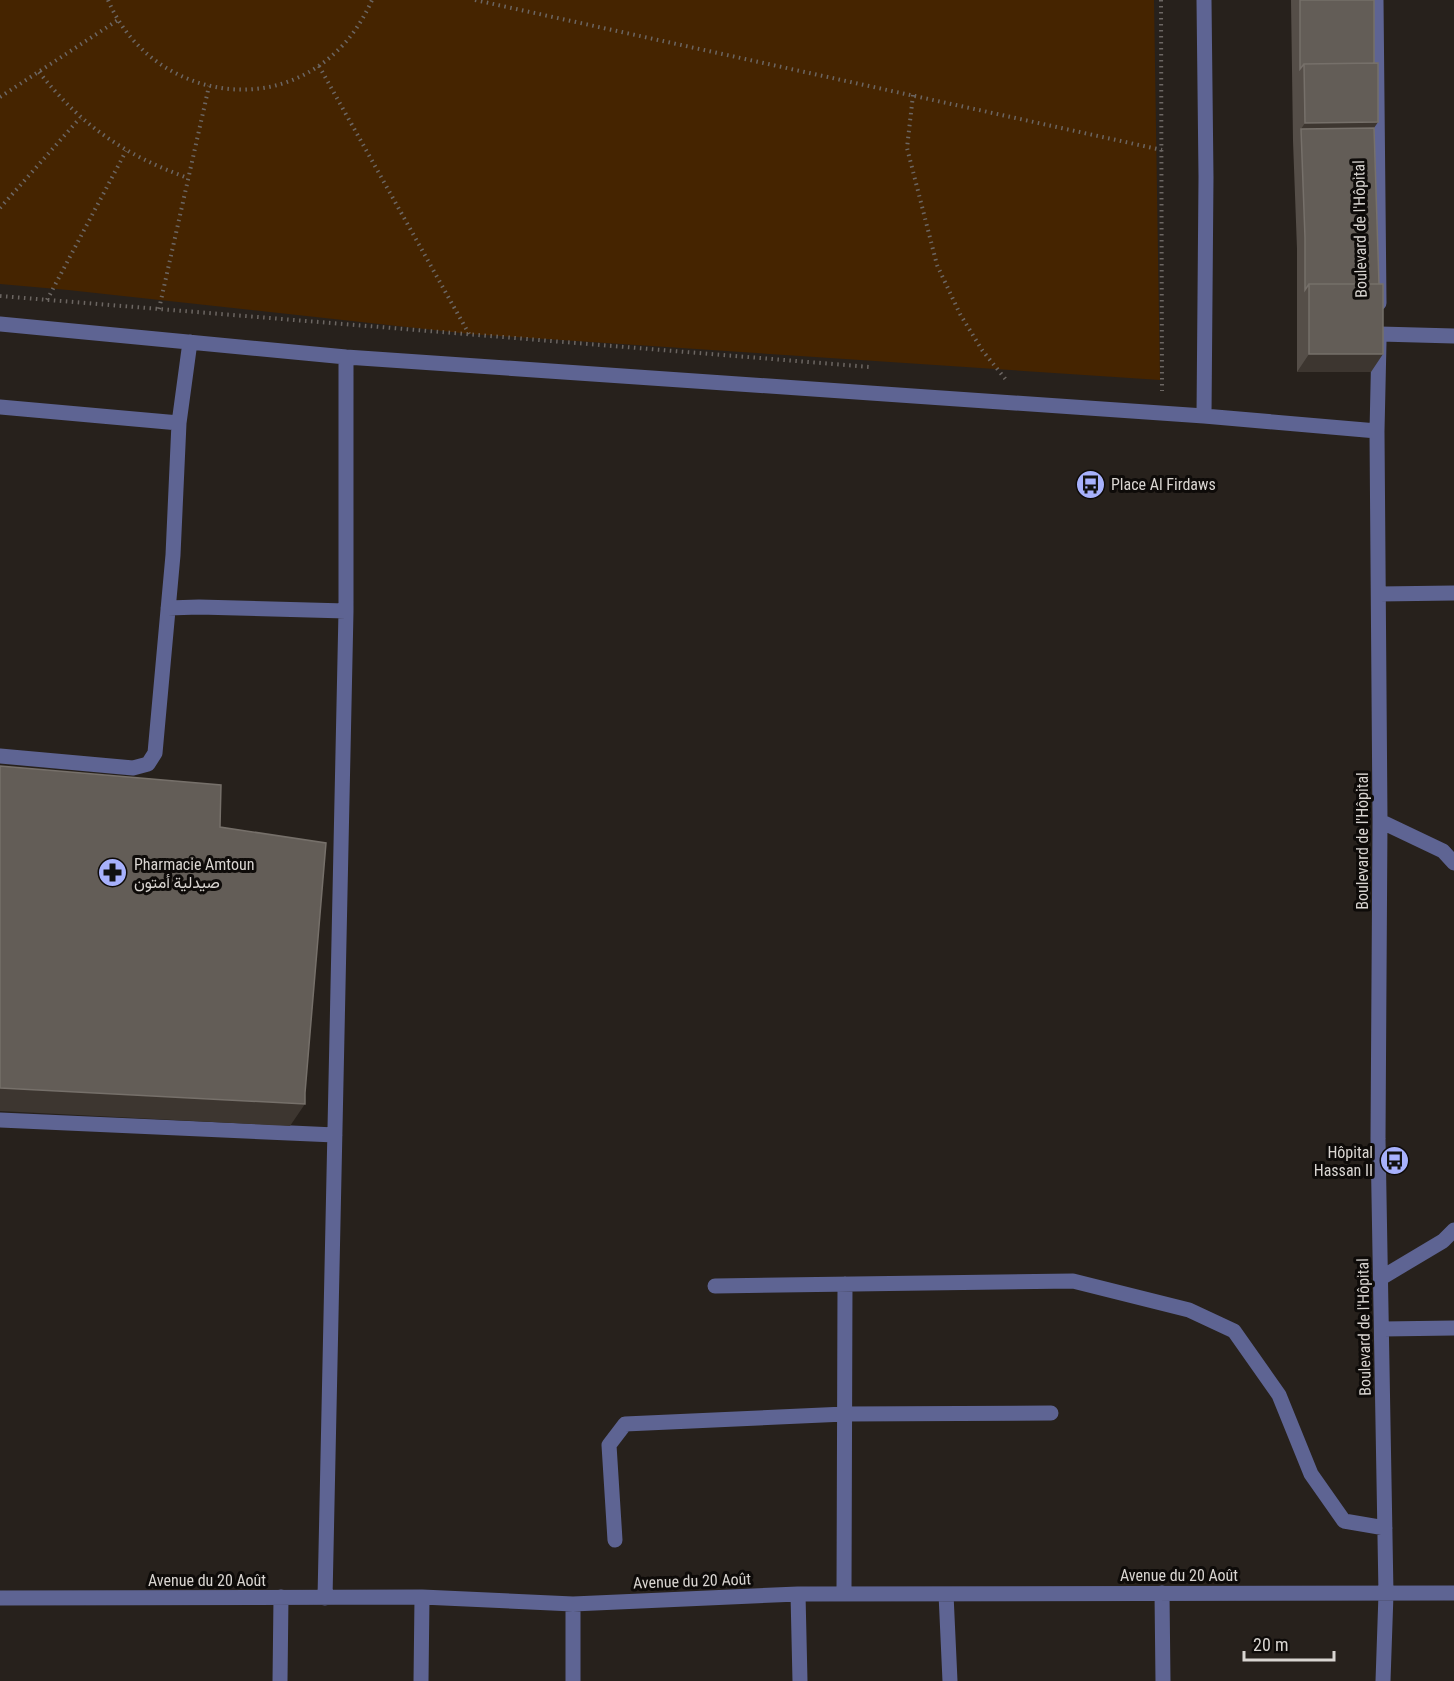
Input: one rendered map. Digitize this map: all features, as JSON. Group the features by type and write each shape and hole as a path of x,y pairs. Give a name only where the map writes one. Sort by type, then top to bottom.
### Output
{"street":[{"path":"1204,0 1206,177 1204,416"},
{"name":"Boulevard de l'Hôpital","path":"1376,0 1380,334 1377,431 1380,821 1378,1139 1386,1594 1383,1681"},
{"path":"0,324 346,357 1009,402 1377,431"},
{"path":"1380,334 1454,336"},
{"path":"0,756 133,768 148,764 155,753 173,555 179,423 190,342"},
{"path":"326,1598 346,611 346,357"},
{"path":"0,407 179,423"},
{"path":"1379,594 1454,593"},
{"path":"168,608 346,611"},
{"path":"1380,821 1443,850 1454,863"},
{"path":"0,1120 335,1135"},
{"path":"1382,1278 1443,1241 1454,1230"},
{"path":"715,1286 1073,1281 1189,1310 1234,1330 1279,1395 1311,1474 1344,1521 1385,1528"},
{"path":"844,1594 845,1284"},
{"path":"1383,1329 1454,1328"},
{"path":"615,1540 609,1445 625,1424 845,1414 1051,1413"},
{"path":"1162,1593 1163,1681"},
{"name":"Avenue du 20 Août","path":"0,1598 422,1598 573,1604 798,1594 1454,1593"},
{"path":"798,1594 800,1681"},
{"path":"946,1594 950,1681"},
{"path":"280,1681 281,1598"},
{"path":"421,1681 422,1598"},
{"path":"573,1604 573,1681"}],"path":[{"path":"108,0 118,20 132,39 147,55 166,69 209,86 231,89 266,87 298,77 319,66 351,37 363,20 372,0"},
{"path":"475,0 1162,150"},
{"path":"1152,390 1163,391 1161,0"},
{"path":"0,96 118,20"},
{"path":"319,66 470,334"},
{"path":"39,72 80,118 102,136 156,167 188,178"},
{"path":"159,309 209,86"},
{"path":"913,95 907,148 938,265 960,314 982,350 1006,379 1009,402"},
{"path":"0,208 80,118"},
{"path":"47,300 126,151"},
{"path":"0,296 875,368"},
{"path":"994,378 1017,380"}],"shaded area":[{"path":"0,0 1154,0 1160,380 470,334 0,284"}],"building":[{"path":"1300,0 1374,0 1374,63 1304,64 1300,69"},
{"path":"1378,63 1378,122 1305,123 1304,64"},
{"path":"1374,128 1379,284 1309,284 1305,290 1301,129"},
{"path":"1309,284 1383,284 1383,354 1309,354"},
{"path":"0,766 221,785 220,827 326,843 305,1104 0,1088"}],"place":[{"name":"Place Al Firdaws","path":"1090,484"},
{"name":"Pharmacie Amtoun صيدلية أمتون","path":"113,873"},
{"name":"Hôpital Hassan II","path":"1394,1161"}]}
